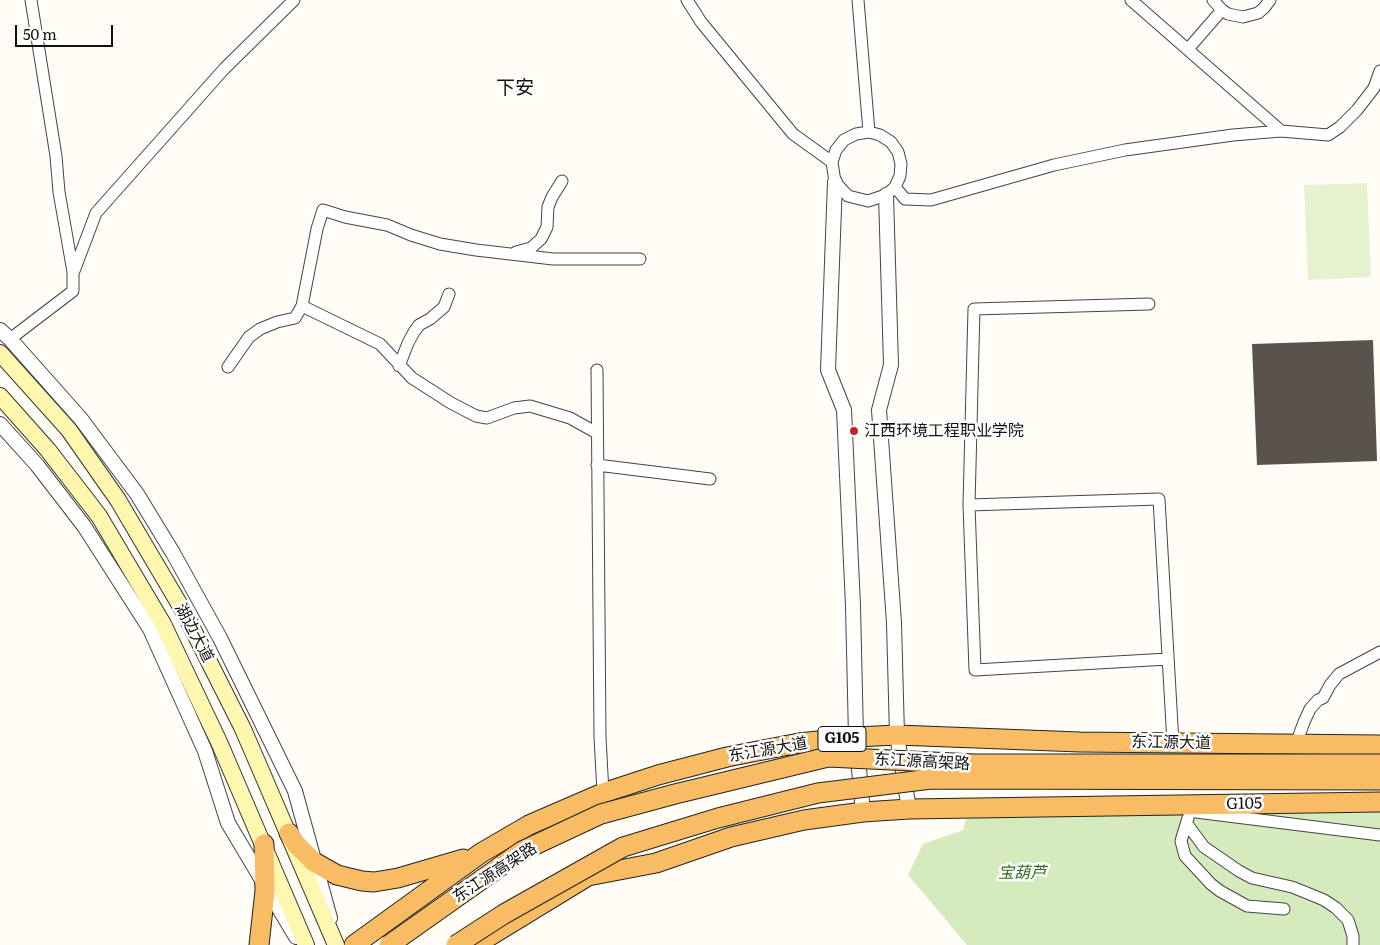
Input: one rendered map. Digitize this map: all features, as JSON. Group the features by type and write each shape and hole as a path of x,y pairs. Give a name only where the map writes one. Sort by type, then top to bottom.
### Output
{"highway":[{"name":"东江源大道","path":"354,945 481,853 529,826 603,792 658,774 726,757 799,743 897,735 1173,744 1380,745"},
{"path":"944,737 1050,751 1304,754 1371,772"},
{"name":"东江源高架路","path":"389,945 522,852 601,814 828,757 974,764 1371,772"},
{"path":"987,807 1041,795 1272,794 1371,772"},
{"name":"东江源高架路","path":"456,945 504,914 623,847 718,818 818,793 932,779 1371,772"},
{"name":"G105","path":"475,945 588,876 656,863 731,837 795,822 863,812 909,809 1380,802"},
{"path":"289,833 305,854 337,875 350,879 374,882 410,875 481,853"},
{"path":"259,945 264,914 264,844"}],"main road":[{"name":"湖边大道","path":"0,353 69,430 118,500 184,612 243,729 337,945"},
{"name":"湖边大道","path":"0,396 48,450 100,516 163,624 219,742 306,945"}],"street":[{"path":"31,0 56,156 59,192 73,272 73,291 5,334 81,419 137,494 173,553 220,638 296,791 337,945"},
{"path":"73,272 96,213 224,69 294,0"},
{"path":"687,0 702,22 793,134 832,162"},
{"path":"858,0 869,132"},
{"path":"1132,0 1281,131"},
{"path":"1213,0 1222,10 1236,16 1251,16 1264,8 1270,0"},
{"path":"1188,49 1222,10"},
{"path":"891,191 905,199 931,200 1054,165 1125,150 1281,131 1328,134 1340,127 1357,110 1374,88 1380,71"},
{"path":"863,812 856,737 854,606 844,410 828,370 835,182 832,162 836,150 844,140 856,134 869,132 880,135 891,142 898,152 901,164 900,176 891,191 891,365 879,410 894,623 897,735 909,809"},
{"path":"510,254 531,248 541,239 547,227 548,207 562,181"},
{"path":"835,182 848,196 868,202 891,191"},
{"path":"228,367 249,337 260,329 277,322 295,318 302,306 311,253 323,210 345,218 387,225 400,232 440,244 553,259 640,260"},
{"path":"399,366 414,332 419,325 434,316 444,306 448,294"},
{"path":"1149,304 974,309 968,506 975,670 1168,660"},
{"path":"302,306 380,344 412,378 476,416 487,418 514,408 530,406 570,418 597,433"},
{"path":"597,370 600,737 603,792"},
{"path":"0,424 37,464 84,526 150,629 205,751 228,823 301,945"},
{"path":"597,465 710,479"},
{"path":"968,506 1159,499 1173,744"},
{"path":"1296,744 1310,709 1318,700 1323,698 1339,674 1380,652"},
{"path":"1189,811 1181,841 1185,856 1211,884 1247,906 1284,909"},
{"path":"1013,812 1189,811 1380,835"},
{"path":"1187,824 1204,847 1238,871 1252,878 1292,887 1324,900 1336,908 1348,920 1353,936 1352,945"}],"green space":[{"path":"1367,183 1371,277 1308,280 1304,185"},
{"name":"宝葫芦","path":"971,800 1380,805 1380,945 967,945 908,875 923,844 963,830"}],"building":[{"path":"1373,340 1377,461 1257,465 1252,344"}],"place":[{"name":"江西环境工程职业学院","path":"854,431"}],"district":[{"name":"下安","path":"515,88"}]}
